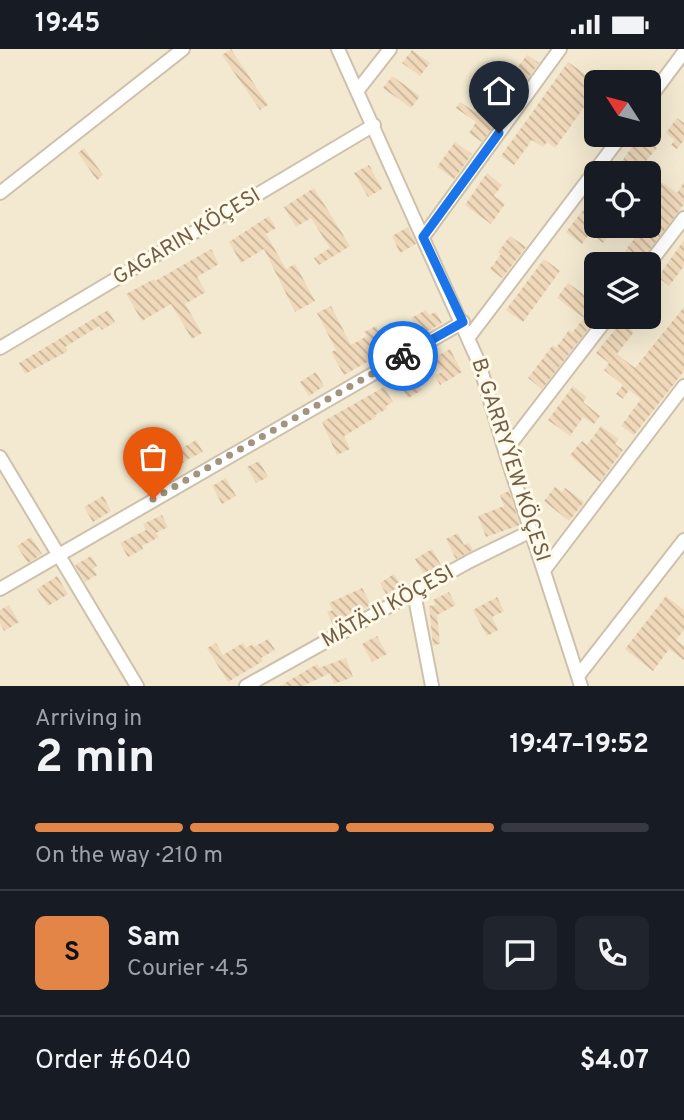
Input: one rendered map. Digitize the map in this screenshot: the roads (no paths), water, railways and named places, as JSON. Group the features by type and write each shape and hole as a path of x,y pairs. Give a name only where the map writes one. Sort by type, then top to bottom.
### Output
{"street":[{"path":"0,193 183,49"},
{"name":"B. GARRYÝEW KÖÇESI","path":"338,49 463,322 479,363 580,681"},
{"path":"358,90 390,49"},
{"path":"423,237 560,49"},
{"path":"662,82 684,52"},
{"name":"GAGARIN KÖÇESI","path":"0,348 374,125"},
{"path":"469,337 613,147"},
{"path":"658,252 684,218"},
{"path":"0,589 463,322"},
{"path":"505,451 599,329"},
{"path":"545,569 684,386"},
{"path":"0,457 137,686"},
{"name":"MÄTÄJI KÖÇESI","path":"246,686 531,531"},
{"path":"580,681 684,540"},
{"path":"414,593 432,686"}]}
